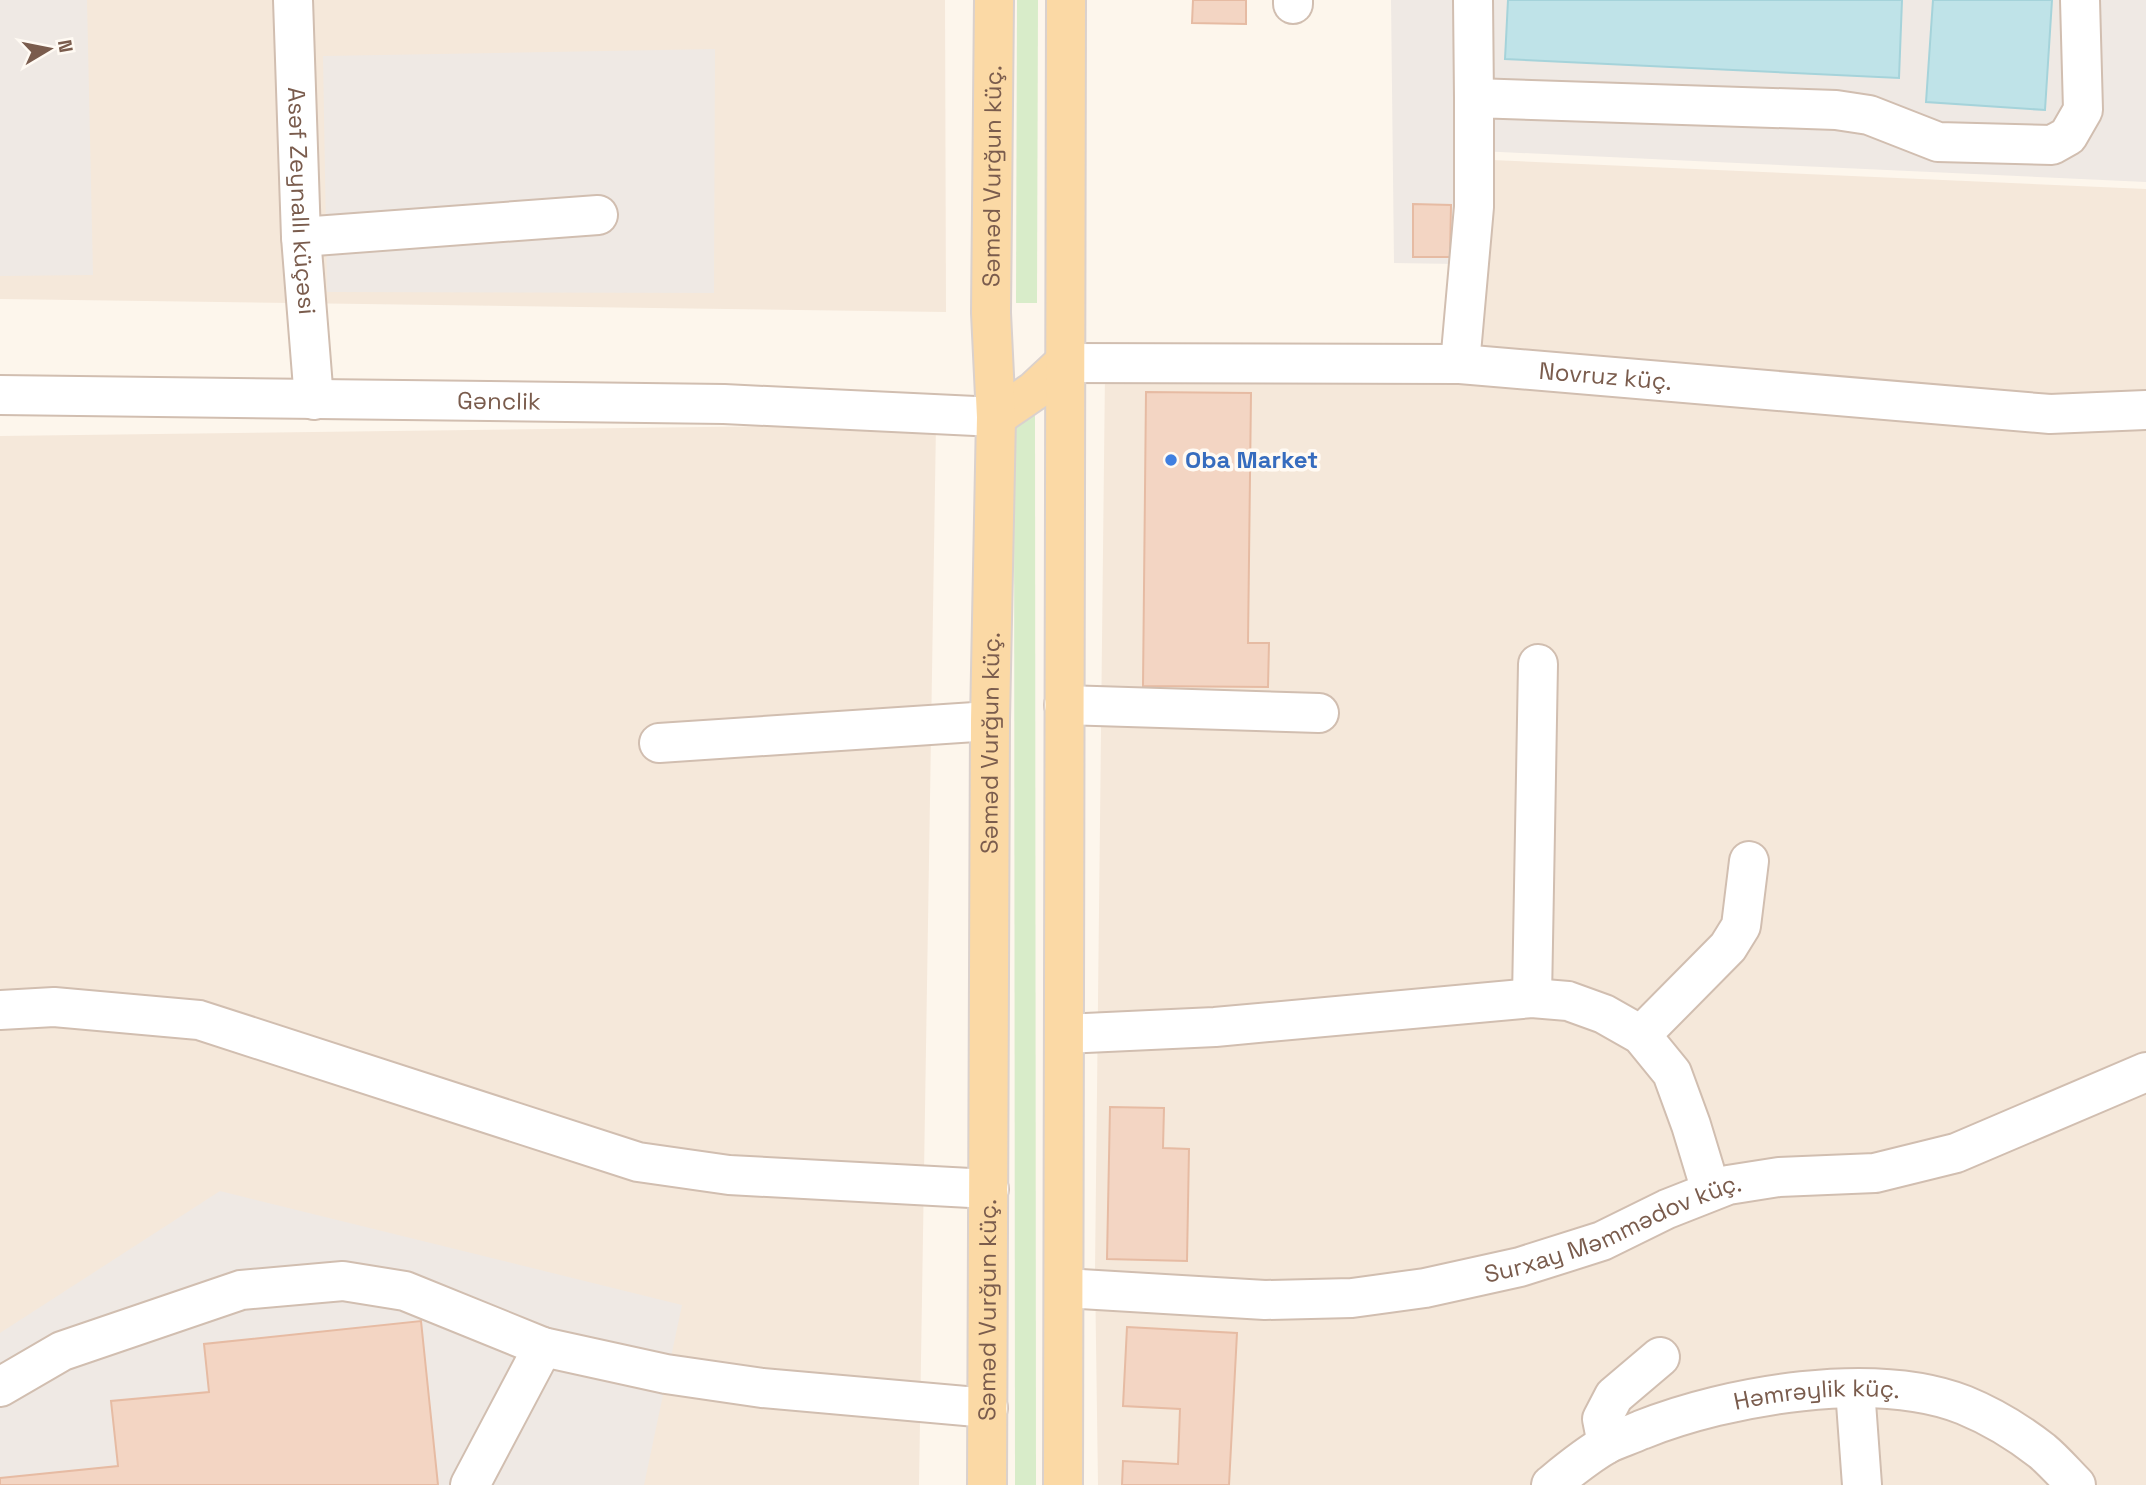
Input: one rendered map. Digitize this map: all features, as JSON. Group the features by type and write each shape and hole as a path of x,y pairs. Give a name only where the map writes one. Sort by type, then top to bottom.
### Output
{"main road":[{"name":"Səməd Vurğun küç.","path":"988,1485 990,721 996,417 991,313 994,0"},
{"path":"1063,1485 1066,0"},
{"path":"996,417 1034,391 1064,363"}],"street":[{"name":"Asəf Zeynallı küçəsi","path":"293,0 301,237 314,400"},
{"path":"1460,364 1474,207 1473,0"},
{"path":"1474,98 1836,110 1869,115 1938,142 2052,145 2068,136 2082,110 2080,0"},
{"path":"301,237 598,215"},
{"name":"Novruz küç.","path":"1064,363 1460,364 2050,414 2146,410"},
{"name":"Gənclik","path":"0,395 724,404 996,417"},
{"path":"1532,998 1538,664"},
{"path":"1065,705 1319,713"},
{"path":"659,743 990,721"},
{"path":"1641,1035 1728,947 1741,926 1749,861"},
{"path":"1064,1034 1215,1027 1532,998 1568,1001 1604,1014 1641,1035 1672,1073 1711,1191"},
{"path":"0,1010 54,1007 199,1020 638,1163 729,1175 989,1189"},
{"name":"Surxay Məmmədov küç.","path":"1063,1288 1265,1300 1352,1298 1425,1288 1520,1267 1602,1241 1728,1185 1779,1177 1875,1173 1956,1153 2146,1072"},
{"path":"0,1387 62,1350 241,1290 343,1281 405,1291 543,1347 666,1374 762,1388 988,1408"},
{"path":"470,1485 543,1347"},
{"path":"1607,1444 1602,1419 1614,1396 1660,1357"},
{"path":"1855,1389 1862,1485"},
{"name":"Həmrəylik küç.","path":"1550,1485 1607,1444 1672,1418 1786,1392 1855,1389 1909,1391 1963,1405 2005,1426 2042,1451 2076,1485"}],"shaded area":[{"path":"0,0 945,0 946,312 0,299"},
{"path":"0,0 87,0 93,275 0,276"},
{"path":"1391,0 2146,0 2146,182 1458,150 1456,264 1394,263"},
{"path":"715,49 714,293 327,292 323,56"},
{"path":"1492,160 2146,189 2146,1485 1098,1485 1095,1271 1105,372 1479,383"},
{"path":"936,424 919,1485 0,1485 0,436"},
{"path":"220,1191 682,1305 644,1485 0,1485 0,1333"}],"green space":[{"path":"1017,0 1038,0 1037,303 1016,303"},
{"path":"1014,416 1035,416 1036,1485 1015,1485"}],"water":[{"path":"1508,0 1902,0 1899,78 1505,59"},
{"path":"1933,0 2052,0 2045,110 1926,102"}],"building":[{"path":"1193,0 1246,0 1246,24 1192,23"},
{"path":"1413,204 1451,205 1450,257 1413,257"},
{"path":"1146,392 1251,393 1248,643 1269,643 1268,687 1143,686"},
{"path":"1110,1107 1164,1108 1163,1148 1189,1149 1187,1261 1107,1259"},
{"path":"421,1321 438,1485 0,1485 0,1478 118,1466 111,1401 209,1392 204,1344"},
{"path":"1127,1327 1237,1333 1229,1485 1122,1485 1123,1461 1178,1464 1180,1409 1123,1406"}],"place":[{"name":"Oba Market","path":"1171,460"}]}
